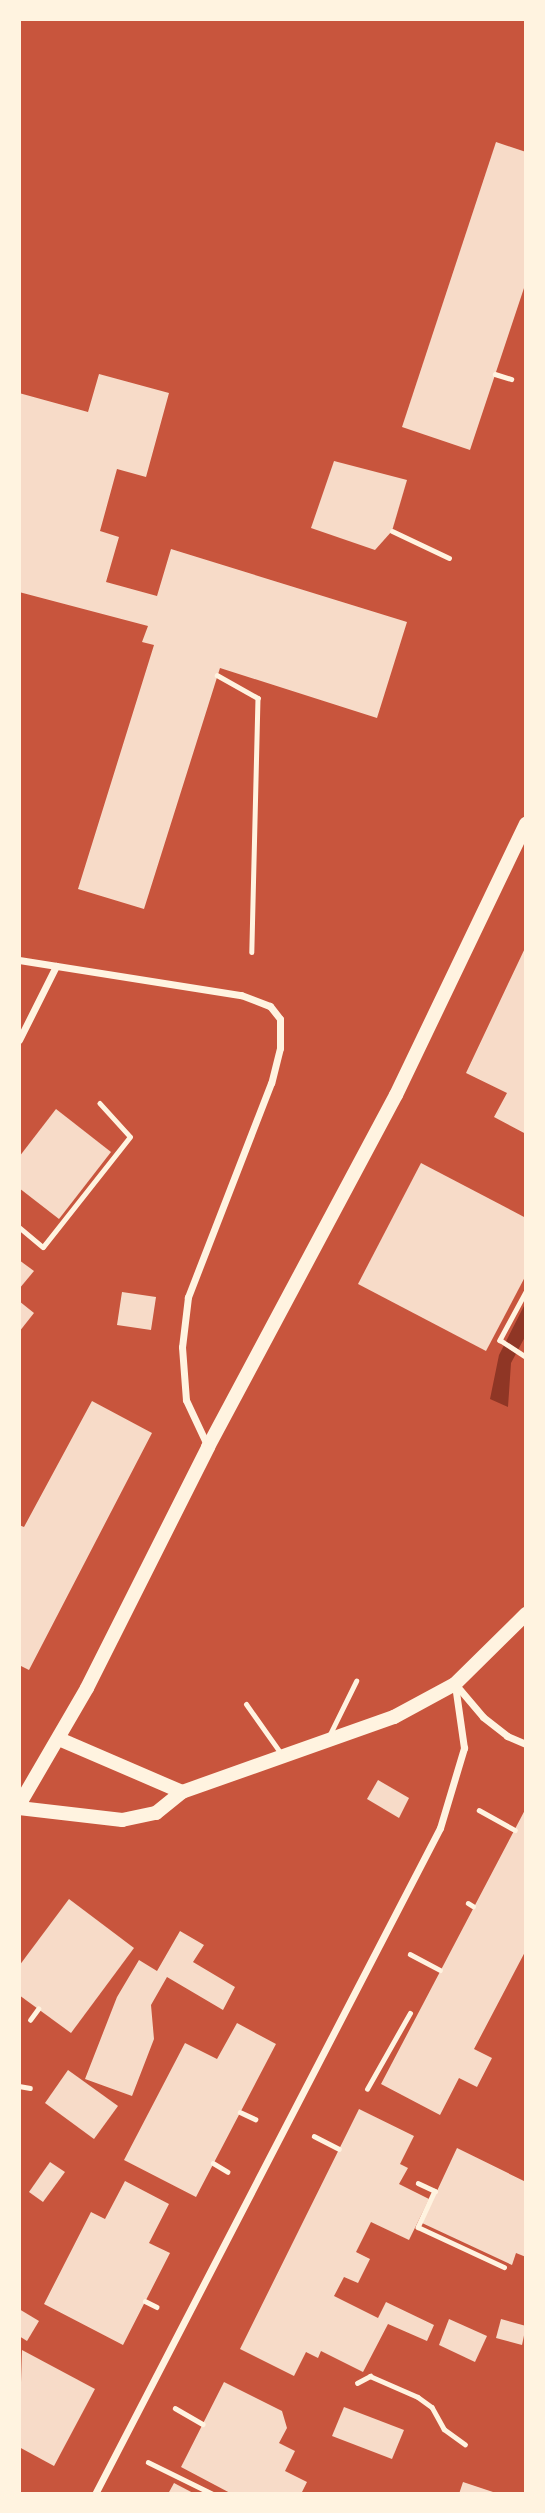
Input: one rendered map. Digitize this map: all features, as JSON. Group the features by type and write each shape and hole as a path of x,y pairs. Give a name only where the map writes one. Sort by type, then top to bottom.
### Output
{"main road":[{"path":"526,824 396,1095 208,1447 59,1739 19,1806 122,1820 156,1813 182,1791 284,1758 394,1717 455,1685 526,1614"},
{"path":"59,1739 182,1791"}],"street":[{"path":"19,960 241,995 270,1006 280,1019 280,1048 271,1083 188,1297 182,1347 186,1400 208,1447"},
{"path":"19,1040 56,966"},
{"path":"455,1685 483,1717 507,1736 526,1744"},
{"path":"95,2494 440,1828 464,1748 455,1685"}],"lane":[{"path":"391,531 449,558"},
{"path":"327,1741 356,1681"},
{"path":"246,1704 284,1758"}],"path":[{"path":"495,374 510,379"},
{"path":"217,675 258,698 252,952"},
{"path":"19,1227 43,1247 130,1137 100,1104"},
{"path":"517,1291 525,1293 502,1345 526,1357"},
{"path":"473,1807 515,1830"},
{"path":"404,1950 440,1970"},
{"path":"30,2020 38,2010"},
{"path":"367,2089 410,2013"},
{"path":"19,2086 30,2088"},
{"path":"313,2136 339,2149"},
{"path":"418,2183 435,2191 418,2227 504,2267"},
{"path":"357,2383 370,2376 418,2397 432,2407 444,2429 465,2444"},
{"path":"175,2408 203,2424"},
{"path":"147,2462 213,2494"}],"shaded area":[{"path":"526,1302 526,1335 511,1363 508,1407 490,1399 499,1355"}],"building":[{"path":"496,142 526,152 526,282 470,450 402,427"},
{"path":"99,374 169,393 146,477 117,469 100,531 119,537 106,582 157,596 171,549 407,622 377,718 220,668 144,909 78,889 154,645 142,642 148,626 19,592 19,393 88,412"},
{"path":"334,461 407,480 392,531 375,550 311,528"},
{"path":"526,946 526,1134 494,1117 507,1093 466,1073"},
{"path":"56,1109 111,1152 59,1219 19,1188 19,1157"},
{"path":"421,1163 526,1218 526,1275 486,1351 358,1284"},
{"path":"19,1260 34,1271 19,1289"},
{"path":"122,1292 156,1297 151,1330 117,1325"},
{"path":"19,1301 34,1313 19,1332"},
{"path":"92,1401 152,1433 29,1670 19,1665 19,1525 24,1527"},
{"path":"378,1780 409,1798 399,1818 367,1799"},
{"path":"526,1808 526,1950 474,2049 492,2058 477,2087 459,2078 440,2115 381,2084"},
{"path":"69,1899 134,1948 71,2033 19,1995 19,1966"},
{"path":"180,1931 204,1945 193,1962 235,1987 223,2010 167,1977 151,2005 154,2039 132,2096 85,2079 117,1997 139,1960 157,1971"},
{"path":"237,2023 276,2044 196,2197 124,2160 185,2043 217,2059"},
{"path":"68,2070 118,2106 94,2139 45,2103"},
{"path":"359,2109 414,2136 400,2164 408,2168 399,2184 429,2199 409,2240 371,2222 356,2252 370,2259 358,2283 344,2277 334,2296 378,2318 386,2302 434,2325 427,2341 388,2324 363,2372 321,2351 318,2358 306,2352 294,2376 240,2349"},
{"path":"457,2148 526,2182 526,2257 516,2253 512,2265 422,2223"},
{"path":"50,2162 65,2172 43,2202 29,2192"},
{"path":"125,2181 169,2204 149,2243 170,2253 123,2345 44,2304 91,2212 105,2219"},
{"path":"19,2309 39,2321 27,2341 19,2336"},
{"path":"449,2319 487,2336 475,2362 439,2345"},
{"path":"501,2319 526,2326 522,2345 496,2338"},
{"path":"22,2350 95,2389 54,2466 19,2447"},
{"path":"224,2382 282,2411 287,2428 279,2443 295,2451 285,2471 307,2482 301,2494 232,2494 181,2467"},
{"path":"344,2407 404,2430 392,2459 332,2436"},
{"path":"463,2482 496,2493 496,2494 459,2494"},
{"path":"174,2483 195,2494 168,2494"}]}
